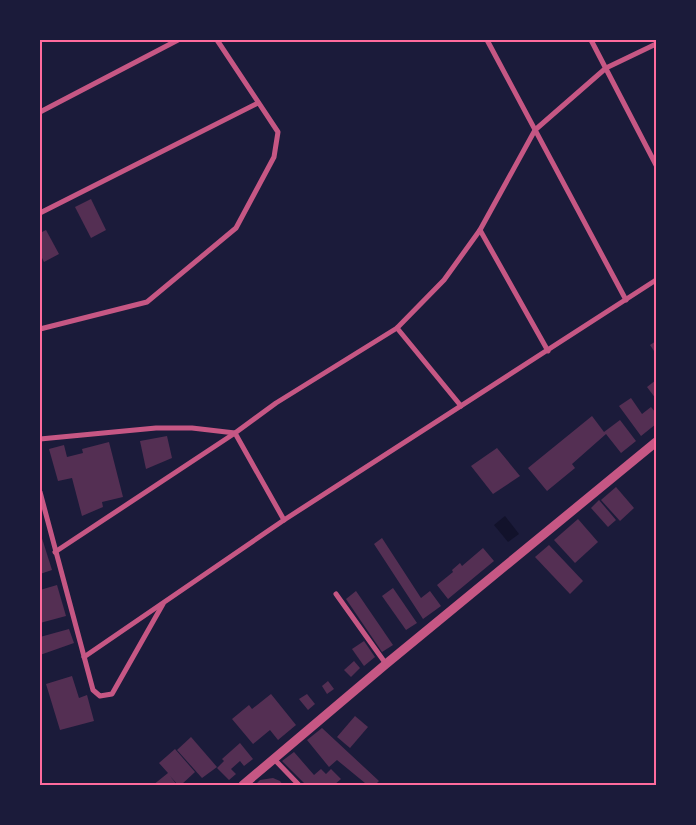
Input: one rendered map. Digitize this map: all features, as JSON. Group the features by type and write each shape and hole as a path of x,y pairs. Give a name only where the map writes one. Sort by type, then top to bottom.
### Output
{"street":[{"path":"40,112 178,40"},
{"path":"40,329 147,302 236,228 274,157 278,132 217,40"},
{"path":"487,40 626,300"},
{"path":"591,40 656,165"},
{"path":"55,552 235,433 276,403 398,328 444,280 480,230 535,130 606,68 656,44"},
{"path":"40,213 258,103"},
{"path":"480,230 548,351"},
{"path":"84,657 284,520 656,280"},
{"path":"398,328 461,406"},
{"path":"40,439 156,428 192,428 235,433"},
{"path":"235,433 284,520"},
{"path":"243,785 386,664 656,442"},
{"path":"40,492 93,690 100,696 112,694 165,602"},
{"path":"336,594 386,664"},
{"path":"274,759 299,785"}],"shaded area":[{"path":"505,516 519,534 508,542 494,525"}],"building":[{"path":"91,199 106,230 91,238 75,207"},
{"path":"46,230 59,254 44,262 40,254 40,233"},
{"path":"656,341 656,354 650,345"},
{"path":"656,380 656,399 647,387"},
{"path":"631,398 642,414 651,407 656,413 656,424 641,436 619,406"},
{"path":"592,416 604,432 620,420 636,441 621,453 606,434 572,464 575,468 547,491 528,468"},
{"path":"167,436 172,458 146,469 140,441"},
{"path":"109,442 123,497 102,502 103,507 82,516 72,478 58,481 49,449 64,445 67,457 83,453 82,449"},
{"path":"497,448 520,476 493,494 471,466"},
{"path":"616,487 634,508 620,521 601,500"},
{"path":"599,500 616,520 608,527 591,508"},
{"path":"578,519 598,542 575,563 554,540"},
{"path":"40,532 52,570 40,574"},
{"path":"382,538 421,598 430,591 441,606 423,619 374,544"},
{"path":"549,545 583,581 570,594 535,557"},
{"path":"483,548 494,561 448,599 437,585 453,572 452,570 460,563 462,566"},
{"path":"57,585 66,616 40,623 40,590"},
{"path":"393,588 417,623 406,630 382,596"},
{"path":"356,591 393,645 382,652 346,599"},
{"path":"69,629 74,643 40,655 40,637"},
{"path":"364,641 375,657 364,666 352,649"},
{"path":"354,661 360,668 351,677 344,670"},
{"path":"72,676 79,698 87,695 94,721 60,730 46,684"},
{"path":"328,681 334,689 327,694 322,686"},
{"path":"271,694 296,725 278,740 270,730 253,744 232,719 249,705 252,709"},
{"path":"307,694 315,704 308,710 299,699"},
{"path":"355,716 368,727 350,748 337,737"},
{"path":"322,728 379,781 375,785 363,785 365,783 337,760 329,767 307,740"},
{"path":"191,737 217,767 202,778 177,750"},
{"path":"240,743 253,759 244,766 240,761 231,769 236,774 229,780 217,768 224,761 222,759"},
{"path":"175,749 195,772 181,785 178,785 170,776 177,785 153,785 168,773 159,763"},
{"path":"294,752 314,775 321,769 326,774 331,769 341,779 334,785 306,785 282,761"},
{"path":"273,778 280,781 283,785 255,785 260,780"}]}
